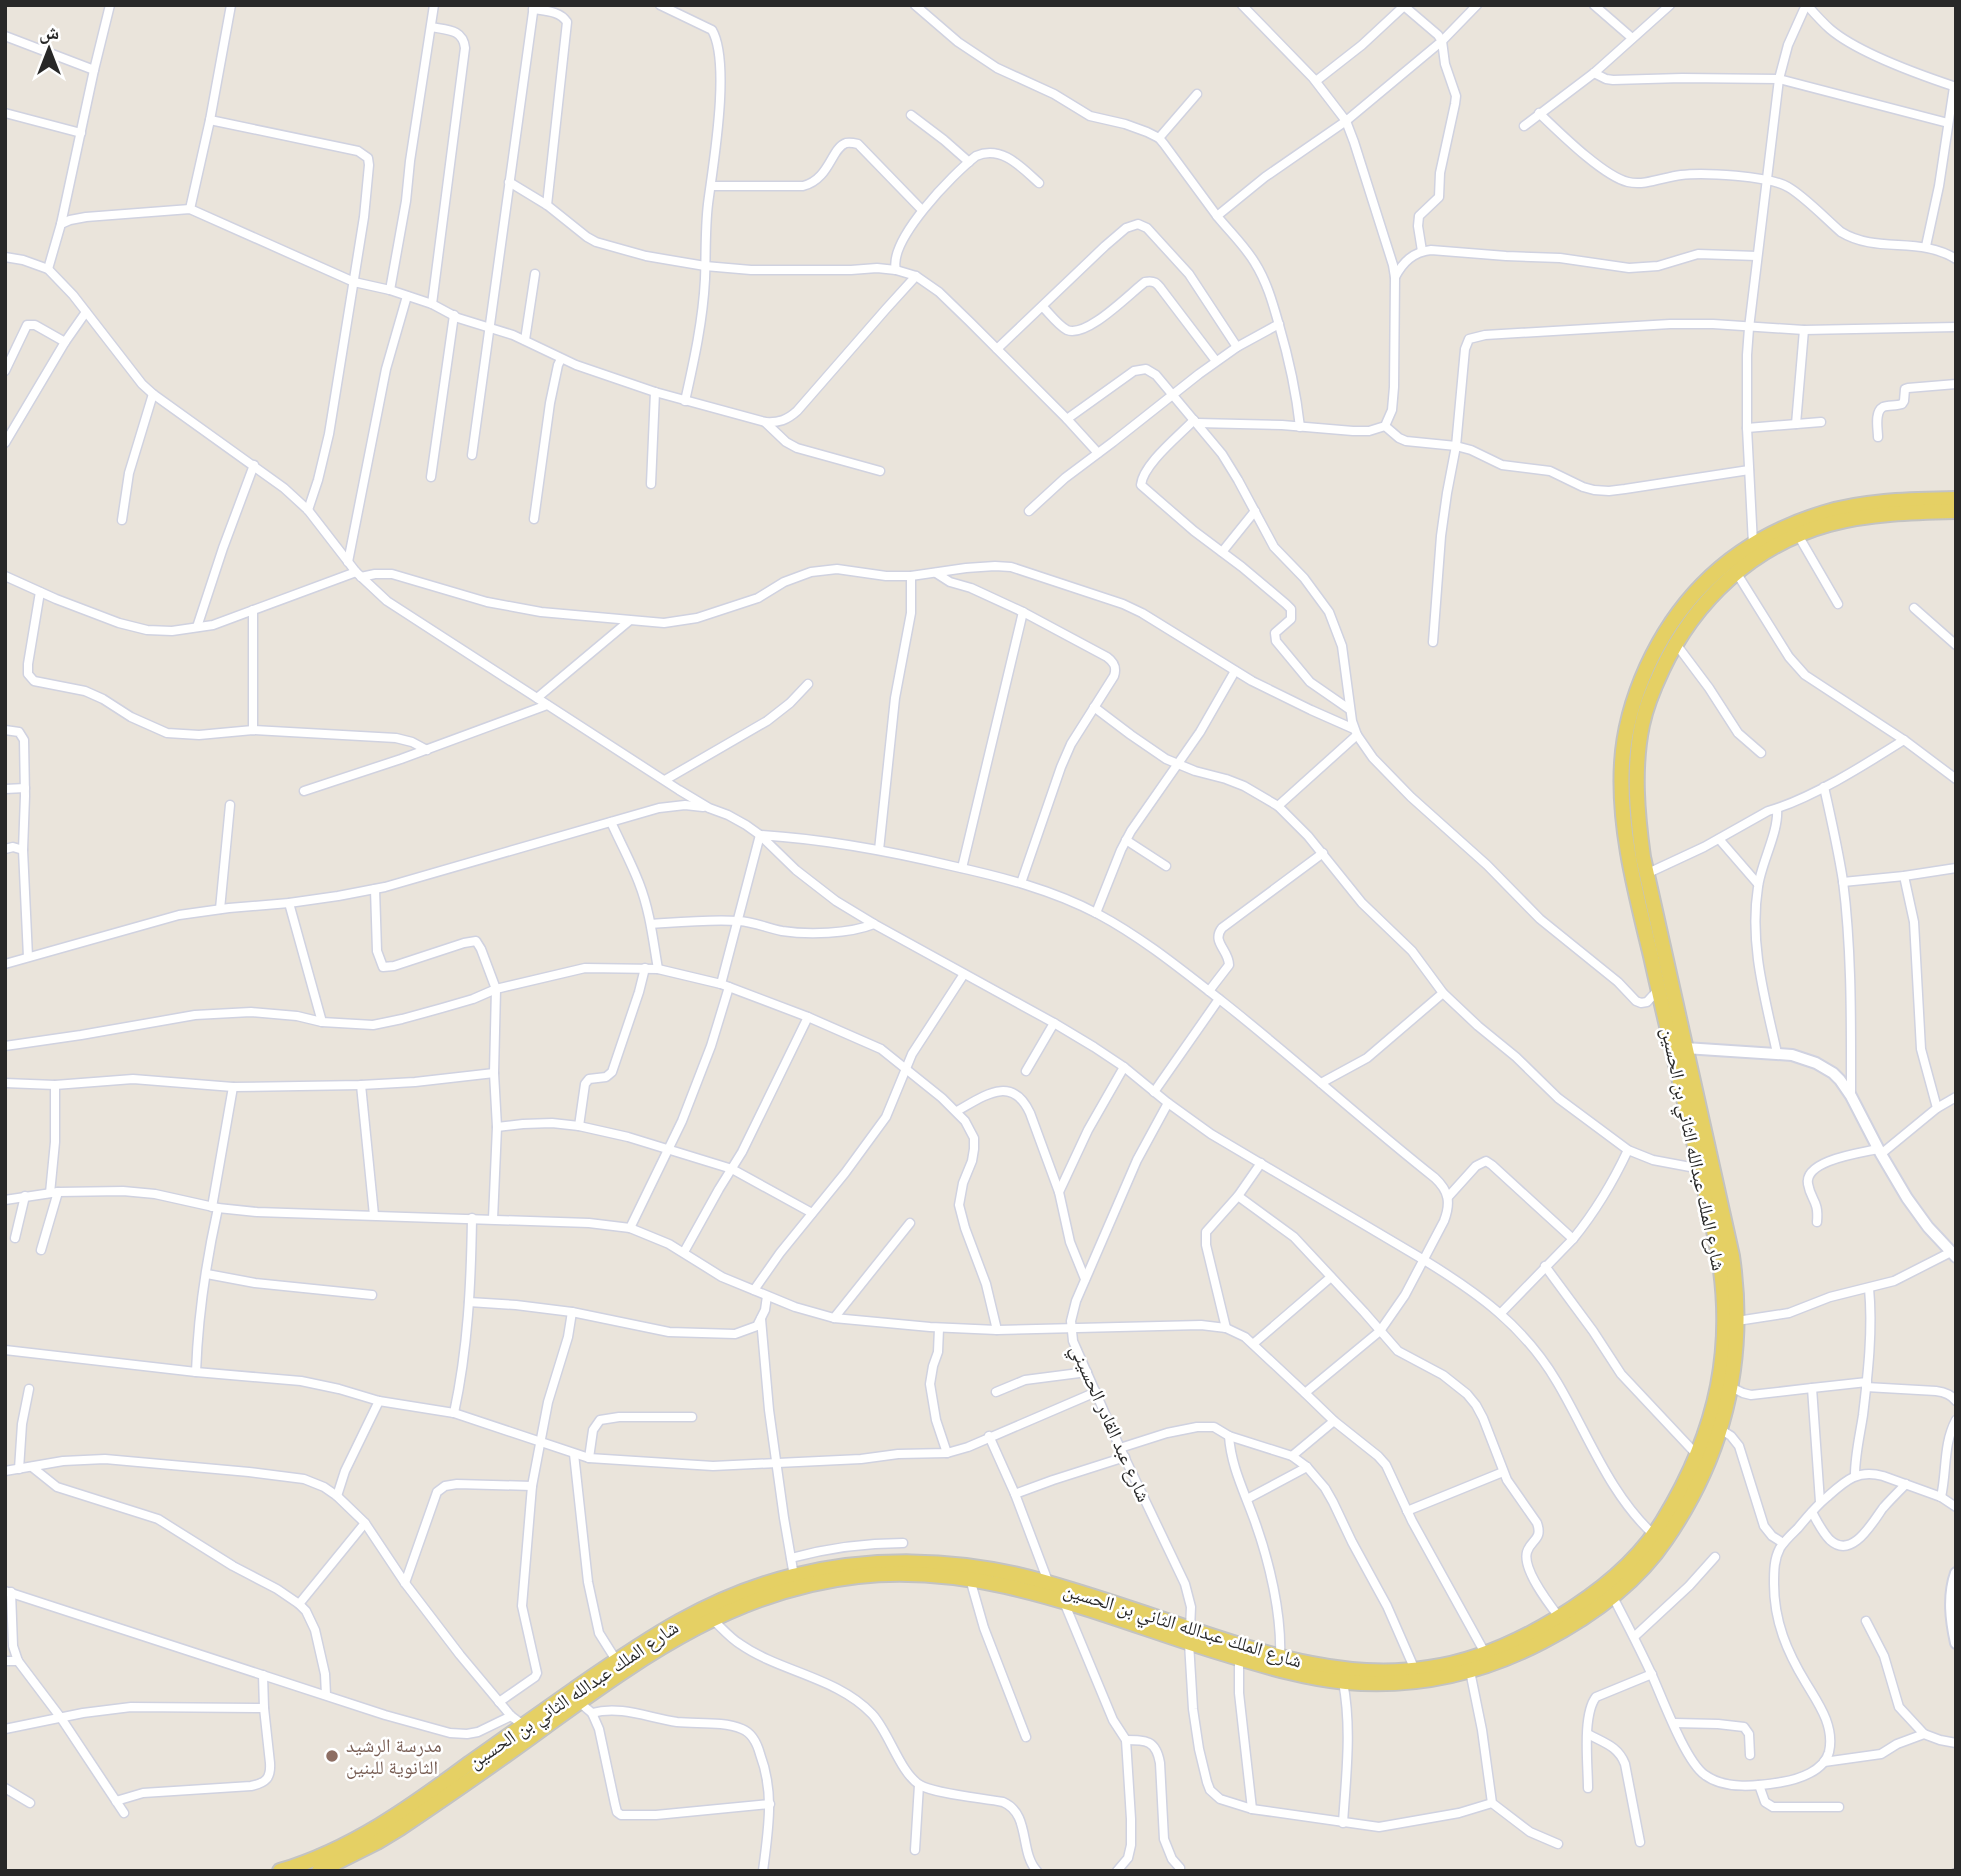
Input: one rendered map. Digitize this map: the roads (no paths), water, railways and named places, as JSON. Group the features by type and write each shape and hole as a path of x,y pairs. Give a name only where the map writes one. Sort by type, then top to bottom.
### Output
{"main road":[{"name":"شارع الملك عبدالله الثاني بن الحسين","path":"279,1871 324,1854 384,1824 517,1720 689,1615 748,1589 794,1576 859,1565 928,1563 1010,1573 1049,1584 1189,1636 1239,1658 1297,1674 1343,1682 1419,1681 1470,1671 1514,1656 1546,1640 1613,1597 1654,1535 1698,1456 1717,1393 1724,1340 1724,1300 1712,1192 1685,1048 1646,874 1638,817 1638,750 1642,722 1662,670 1676,644 1709,598 1736,572 1766,551 1829,524 1956,499"},
{"name":"شارع الملك عبدالله الثاني بن الحسين","path":"319,1871 401,1828 656,1649 712,1619 756,1600 829,1580 925,1574 970,1578 1315,1666 1353,1671 1415,1670 1451,1664 1527,1635 1623,1579 1654,1556 1687,1506 1706,1467 1720,1429 1731,1387 1737,1321 1734,1273 1712,1192 1700,1169 1629,856 1623,820 1621,765 1627,723 1640,681 1679,610 1726,562 1753,544 1783,528 1826,512 1869,504 1935,505 1956,511"}],"street":[{"path":"48,269 61,224 110,5"},
{"path":"190,209 231,5"},
{"path":"390,290 406,201 434,5"},
{"path":"660,5 712,30 716,36 719,54 720,99 700,321 685,401"},
{"path":"915,5 958,42 997,68 1054,94 1090,116 1125,124 1159,138 1217,216 1242,244 1266,285 1296,392 1300,427"},
{"path":"1242,5 1316,81 1346,121 1354,142 1390,252 1395,277 1392,410 1385,426 1369,431 1196,421 1154,462 1142,478 1141,485 1291,609 1291,619 1275,633 1276,641 1310,682 1349,709"},
{"path":"1217,216 1252,187 1346,121 1442,41 1478,5"},
{"path":"1594,5 1632,38"},
{"path":"1524,126 1594,73 1670,5"},
{"path":"1753,544 1747,428 1749,328 1779,79 1788,45 1807,5 1830,30 1848,41 1955,87 1926,246"},
{"path":"1316,81 1362,45 1403,6 1442,41 1445,64 1456,96 1440,173 1439,197 1419,216 1418,230 1422,251"},
{"path":"472,456 534,7 563,16 567,22 547,205"},
{"path":"431,27 458,33 463,37 465,48 432,304"},
{"path":"5,36 94,70"},
{"path":"1594,73 1613,80 1779,79 1948,123"},
{"path":"1159,138 1197,94"},
{"path":"5,113 81,133"},
{"path":"1539,113 1608,173 1628,182 1701,173 1767,181 1789,187 1851,238 1876,243 1926,246 1956,259"},
{"path":"911,115 969,162"},
{"path":"210,120 358,150 368,158 364,217 329,434 308,510"},
{"path":"712,186 812,184 822,176 841,147 851,142 858,144 922,210"},
{"path":"896,270 895,257 922,210 969,162 981,154 999,153 1039,183"},
{"path":"509,182 547,205 596,242 646,256 705,266 751,270 877,268 916,276 939,292 1098,453"},
{"path":"61,224 86,217 190,209 354,282 432,304 454,315 525,340 576,365 685,401 777,423 788,419 797,411 916,276"},
{"path":"997,349 1105,246 1133,225 1142,225 1189,274 1237,347"},
{"path":"1395,277 1408,259 1422,251 1431,250 1560,258 1629,268 1658,266 1698,254 1757,256"},
{"path":"5,257 48,269 73,295 131,372 153,394 284,488 308,510 358,574 387,601 664,780 709,808 746,825 796,870 836,901 1054,1023 1124,1067 1211,1134 1424,1259 1501,1313 1544,1362 1629,1509 1654,1535"},
{"path":"525,340 535,274"},
{"path":"1043,307 1064,327 1080,331 1101,318 1139,286 1151,280 1163,290 1216,361"},
{"path":"348,562 386,369 407,296"},
{"path":"5,443 86,312"},
{"path":"432,477 454,315"},
{"path":"1029,511 1065,478 1216,361 1279,324"},
{"path":"1433,642 1441,536 1456,446 1465,349 1466,343 1475,336 1670,324 1804,330 1956,327"},
{"path":"5,371 27,325 36,325 65,342"},
{"path":"1796,424 1804,330"},
{"path":"534,519 550,403 561,359"},
{"path":"1067,419 1134,371 1151,371 1196,421 1229,465 1274,547 1314,590 1335,625 1344,655 1349,709 1356,732 1373,758 1540,919 1618,982 1636,1001 1647,1002 1658,990"},
{"path":"1878,437 1879,410 1902,404 1905,389 1913,386 1956,384"},
{"path":"651,484 655,392"},
{"path":"122,520 129,473 153,394"},
{"path":"765,422 786,442 797,448 880,471"},
{"path":"1747,428 1821,422"},
{"path":"1385,426 1399,438 1456,446 1471,450 1502,466 1549,471 1594,490 1625,489 1749,470"},
{"path":"197,627 254,465"},
{"path":"1222,552 1255,511"},
{"path":"1798,536 1838,604"},
{"path":"5,576 119,623 172,631 213,625 358,574 392,575 487,602 541,612 664,623 697,618 758,598 784,582 811,572 837,569 886,576 911,576 966,568 1011,567 1123,604 1142,613 1235,671 1356,732"},
{"path":"1736,572 1789,657 1805,676 1904,740 1956,779"},
{"path":"936,573 950,582 971,588 1023,612 1113,661 1115,666 1114,676 1071,744 1061,767 1021,883"},
{"path":"880,850 895,698 911,613 911,576"},
{"path":"40,592 28,664 28,674 34,681 85,691 131,717 167,733 199,735 253,730 396,738 427,750"},
{"path":"1914,608 1956,645"},
{"path":"253,610 253,730"},
{"path":"962,868 1023,612"},
{"path":"537,698 629,621"},
{"path":"1676,644 1738,733 1761,753"},
{"path":"1096,913 1126,841 1200,732 1235,671"},
{"path":"664,780 766,721 790,703 808,684"},
{"path":"304,791 427,750 547,705"},
{"path":"1094,707 1155,752 1178,765 1244,786 1278,806 1323,853 1362,903 1412,951 1443,993 1558,1098 1628,1150 1653,1160 1700,1169"},
{"path":"5,730 19,732 24,740 23,850 28,957"},
{"path":"1278,806 1356,732"},
{"path":"1646,874 1720,839 1768,811 1824,786 1904,740"},
{"path":"1824,786 1843,881 1848,943 1851,1096"},
{"path":"5,789 25,788"},
{"path":"220,909 230,805"},
{"path":"5,964 179,915 338,897 375,889 659,808 685,805 709,808"},
{"path":"1777,809 1777,821 1758,884 1755,918 1756,954 1777,1053"},
{"path":"611,822 639,882 651,924 657,969"},
{"path":"760,835 806,838 880,850 962,868 1021,883 1096,913 1147,944 1209,991 1442,1184 1448,1197 1448,1210 1405,1295 1380,1331 1305,1392"},
{"path":"630,1228 695,1090 725,986 737,921 760,835"},
{"path":"1720,839 1758,884"},
{"path":"1126,841 1166,866"},
{"path":"5,849 13,847 23,850"},
{"path":"1209,991 1229,965 1226,953 1218,941 1218,933 1222,928 1323,853"},
{"path":"1843,881 1956,868"},
{"path":"1904,876 1914,922 1921,1049 1937,1108"},
{"path":"375,889 377,951 383,967 476,941 496,989 494,1073 497,1127 493,1219"},
{"path":"289,903 322,1022"},
{"path":"651,924 737,921 798,932 860,930 874,924"},
{"path":"5,1046 195,1015 251,1012 286,1014 322,1022 373,1025 473,999 496,989 585,968 657,969 725,986 873,1045 892,1057 957,1111 971,1129 974,1138 972,1161 960,1194 961,1216 986,1284 997,1330"},
{"path":"579,1126 585,1084 589,1079 606,1077 612,1072 645,968"},
{"path":"754,1290 886,1117 917,1045 964,974"},
{"path":"1321,1083 1367,1058 1443,993"},
{"path":"1154,1092 1219,999"},
{"path":"684,1252 754,1129 808,1017"},
{"path":"1026,1070 1054,1023"},
{"path":"1685,1048 1777,1053 1805,1059 1825,1068 1840,1080 1851,1096 1879,1152 1917,1213 1953,1255 1906,1276 1830,1297 1789,1313 1737,1321"},
{"path":"1059,1192 1088,1130 1124,1067"},
{"path":"5,1083 55,1084 133,1079 233,1087 361,1085 494,1073"},
{"path":"41,1250 54,1193 55,1084"},
{"path":"361,1085 374,1215"},
{"path":"197,1372 198,1326 233,1087"},
{"path":"957,1111 998,1091 1016,1093 1026,1104 1059,1192 1070,1242 1085,1279"},
{"path":"1817,1222 1818,1207 1808,1181 1815,1167 1829,1161 1879,1152 1956,1097"},
{"name":"شارع عبد القادر الحسيني","path":"1168,1103 1137,1160 1085,1279 1072,1313 1071,1328 1073,1341 1120,1448 1185,1584 1191,1607 1189,1636 1193,1709 1210,1790 1220,1799 1252,1809"},
{"path":"497,1127 552,1123 628,1137 732,1169 812,1213"},
{"path":"1501,1313 1573,1240 1604,1196 1628,1150"},
{"path":"1448,1197 1476,1166 1486,1161 1573,1240"},
{"path":"1226,1328 1206,1245 1206,1232 1238,1196 1261,1163"},
{"path":"5,1200 54,1193 123,1191 257,1212 589,1223 630,1228 684,1252 722,1277 795,1307 834,1318 939,1328 997,1330 1201,1325 1226,1328 1252,1344 1334,1421 1386,1465 1407,1511 1485,1653"},
{"path":"15,1238 25,1196"},
{"path":"1238,1196 1285,1229 1398,1351 1455,1383 1476,1405 1503,1472 1517,1497 1537,1523 1538,1537 1528,1549 1526,1560 1544,1598 1559,1617"},
{"path":"454,1413 462,1374 469,1302 472,1218"},
{"path":"834,1318 909,1223"},
{"path":"1545,1266 1621,1374 1698,1456"},
{"path":"207,1274 372,1296"},
{"path":"1252,1344 1331,1277"},
{"path":"1856,1475 1871,1318 1869,1288"},
{"path":"469,1302 572,1312 668,1332 735,1334 757,1326 767,1296"},
{"path":"499,1702 537,1673 522,1606 532,1486 548,1402 568,1336 572,1312"},
{"path":"761,1319 769,1410 794,1576"},
{"path":"939,1328 938,1352 930,1384 936,1420 947,1453"},
{"path":"5,1350 300,1381 379,1401 454,1413 589,1458 713,1466 947,1453 968,1447 1096,1392"},
{"path":"996,1392 1025,1380 1087,1372"},
{"path":"1731,1387 1751,1395 1866,1385 1936,1391 1947,1393 1956,1401"},
{"path":"1812,1388 1821,1502"},
{"path":"19,1469 22,1424 29,1389"},
{"path":"337,1496 345,1471 379,1401"},
{"path":"589,1458 593,1430 600,1420 619,1416 692,1416"},
{"path":"1941,1497 1945,1481 1947,1443 1956,1420"},
{"path":"1292,1456 1334,1421"},
{"path":"1120,1448 1155,1436 1198,1427 1214,1427 1229,1436 1292,1456 1307,1467 1333,1502 1387,1606 1415,1670"},
{"path":"1720,1429 1731,1436 1739,1447 1764,1526 1772,1536 1783,1543"},
{"path":"989,1436 1015,1494 1049,1584"},
{"path":"1229,1436 1232,1461 1264,1548 1277,1608 1279,1658"},
{"path":"574,1454 587,1582 599,1633 616,1660"},
{"path":"1015,1494 1125,1457"},
{"path":"5,1471 63,1461 106,1459 304,1479 324,1487 365,1522 405,1583 460,1655 517,1720 478,1732 461,1734 385,1715 8,1592 13,1646 18,1661 61,1718 124,1813"},
{"path":"32,1466 57,1487 158,1519 299,1604 306,1611 315,1630 327,1695"},
{"path":"1247,1499 1307,1467"},
{"path":"1407,1511 1503,1472"},
{"path":"1613,1597 1693,1764 1705,1776 1721,1783 1759,1785 1796,1779 1824,1762 1829,1752 1828,1728 1820,1705 1790,1655 1780,1631 1774,1592 1775,1563 1783,1543 1821,1502 1856,1475 1874,1474 1906,1484 1941,1497 1956,1507"},
{"path":"405,1583 437,1492 445,1486 457,1484 532,1486"},
{"path":"1812,1511 1830,1540 1837,1545 1854,1543 1906,1484"},
{"path":"299,1604 365,1522"},
{"path":"791,1558 856,1545 903,1543"},
{"path":"1634,1637 1689,1586 1715,1557"},
{"path":"1956,1573 1951,1594 1956,1643"},
{"path":"970,1578 984,1628 1026,1737"},
{"path":"1063,1600 1113,1720 1126,1740 1131,1845 1128,1858 1117,1871"},
{"path":"712,1619 738,1644 814,1678 862,1705 882,1727 907,1771 919,1785 1010,1805 1018,1815 1030,1857 1037,1871"},
{"path":"1866,1621 1884,1656 1899,1707 1924,1734 1956,1743"},
{"path":"1239,1658 1239,1702 1252,1809 1379,1827 1459,1813 1492,1803"},
{"path":"5,1661 18,1661"},
{"path":"1470,1671 1492,1803 1530,1832 1558,1844"},
{"path":"1588,1788 1591,1705 1596,1697 1652,1674"},
{"path":"116,1801 143,1793 233,1789 262,1784 268,1779 271,1771 263,1675"},
{"path":"1343,1682 1348,1742 1343,1823"},
{"path":"579,1702 593,1713 599,1729 617,1812 621,1815 656,1815 770,1804"},
{"path":"5,1729 131,1707 264,1708"},
{"path":"593,1713 625,1711 676,1721 740,1728 748,1732 758,1746 767,1774 770,1804 763,1871"},
{"path":"1674,1723 1744,1727 1749,1734 1750,1755"},
{"path":"1588,1734 1614,1748 1622,1757 1640,1842"},
{"path":"1824,1762 1881,1755 1896,1744 1924,1734"},
{"path":"1126,1740 1146,1741 1158,1752 1164,1839 1169,1854 1180,1868"},
{"path":"915,1850 919,1785"},
{"path":"1759,1785 1765,1802 1773,1807 1839,1808"},
{"path":"5,1788 30,1803"}],"railway":[{"path":"1949,1871 1956,1869"}],"place":[{"name":"مدرسة الرشيد الثانوية للبنين","path":"332,1756"}]}
